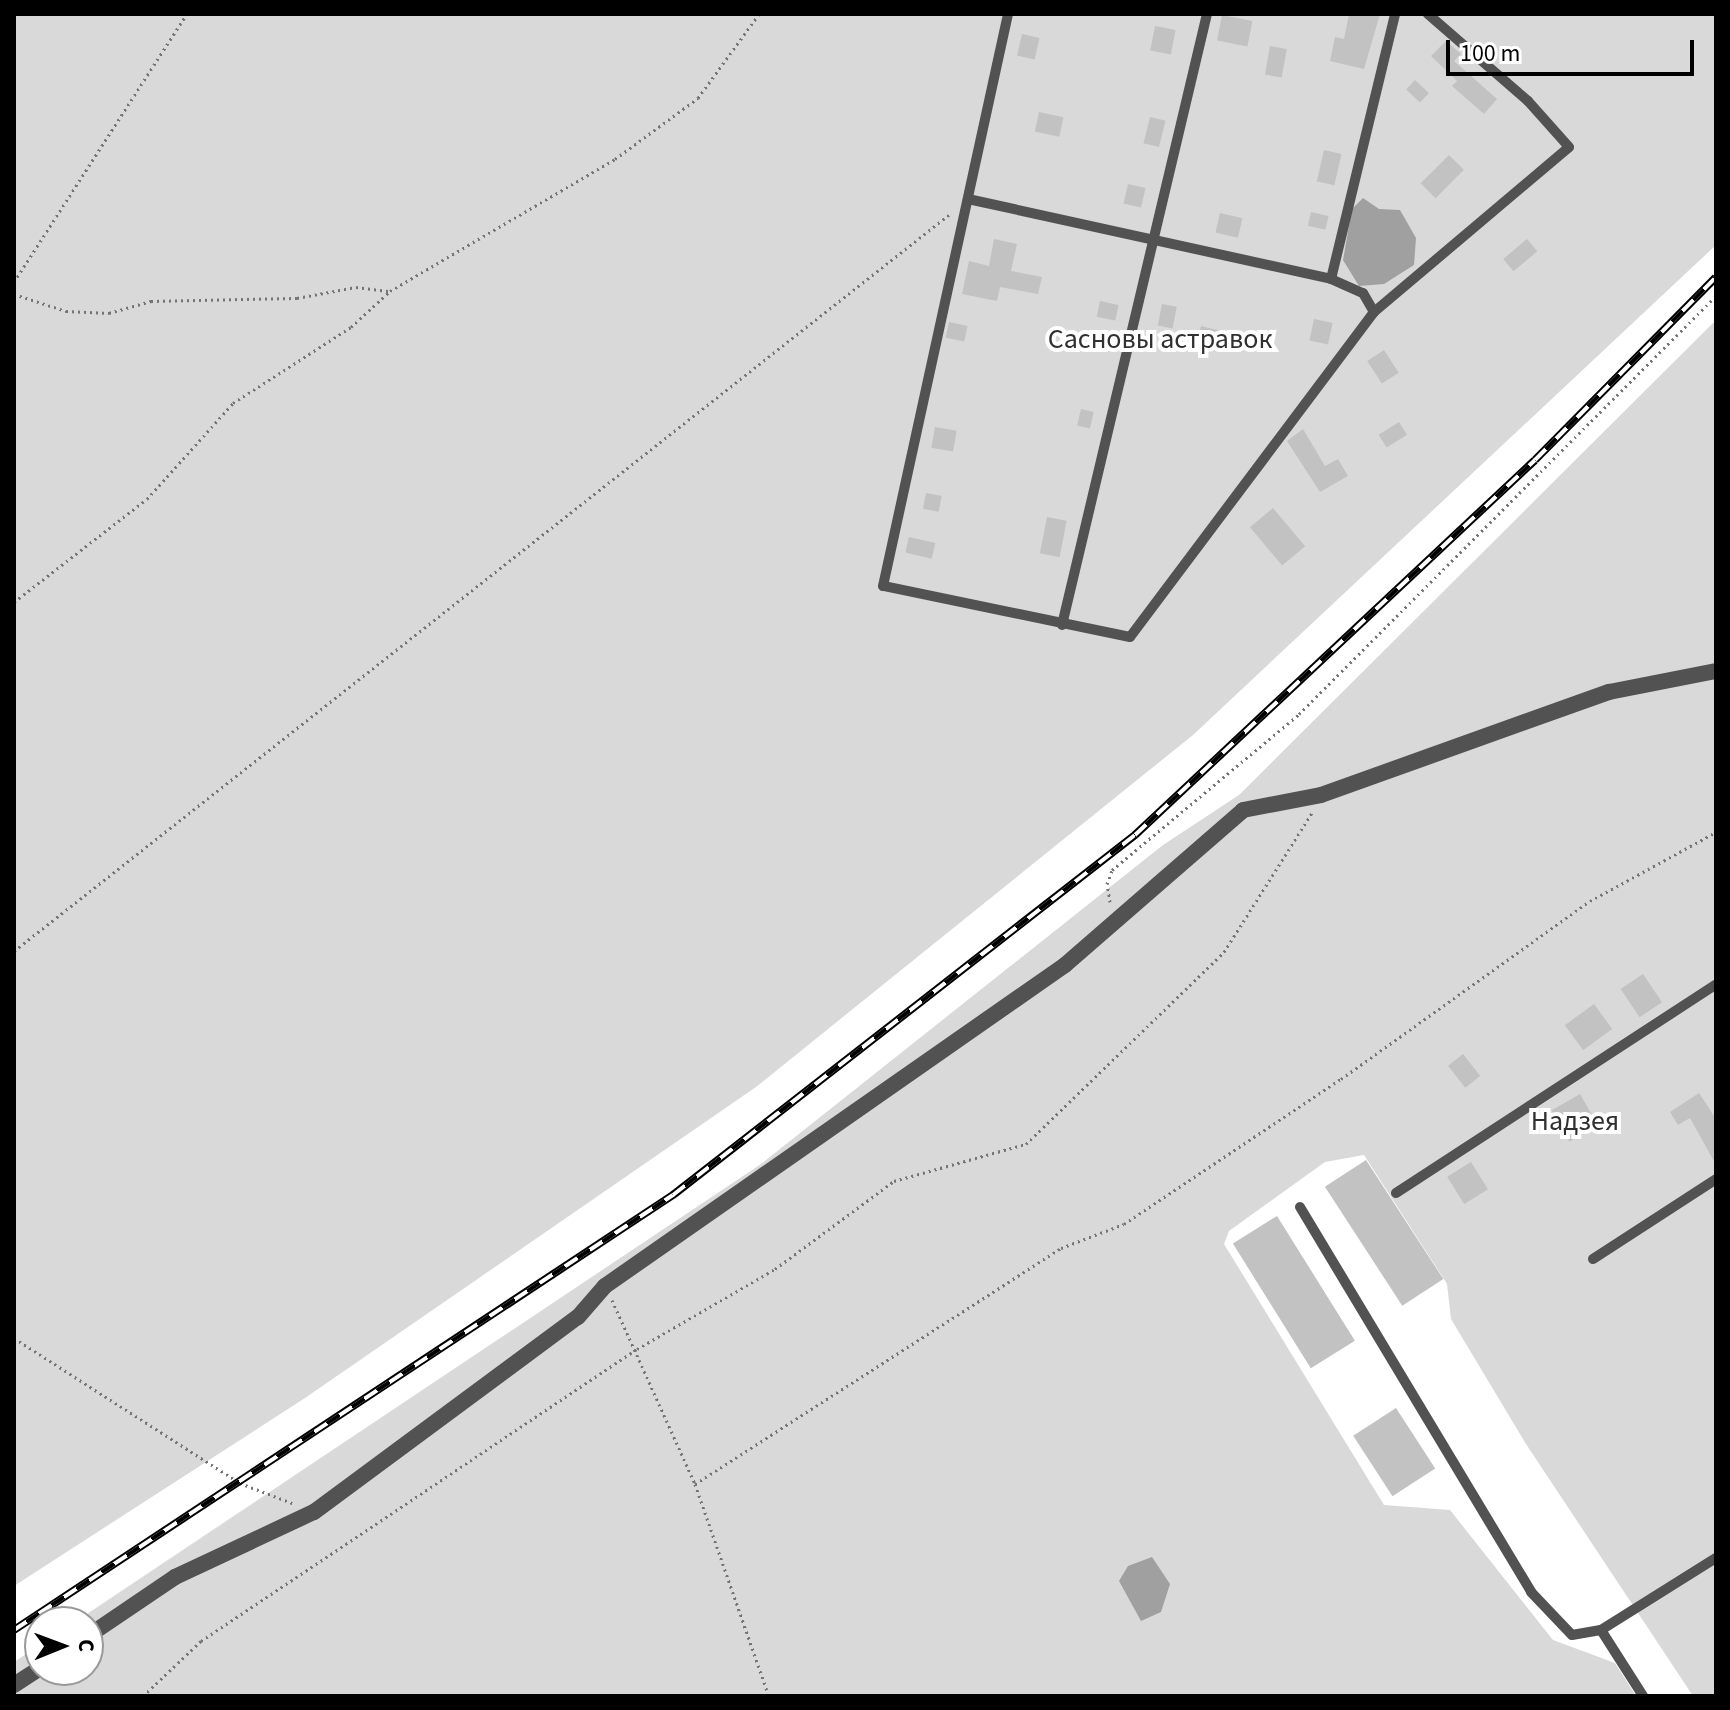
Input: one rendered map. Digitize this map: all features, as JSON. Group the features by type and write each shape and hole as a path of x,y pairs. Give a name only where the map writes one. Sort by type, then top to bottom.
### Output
{"street":[{"path":"104,1625 175,1577 314,1512 578,1317 605,1286 1065,965 1114,918 1243,810 1321,795 1609,692 1716,671"}],"lane":[{"path":"1008,14 883,586 1130,637 1374,312 1569,147 1528,101 1428,14"},
{"path":"1062,625 1207,14"},
{"path":"1331,279 1395,14"},
{"path":"968,199 1331,279 1363,293 1374,312"},
{"path":"1396,1193 1716,984"},
{"path":"1593,1259 1716,1179"},
{"path":"1300,1207 1531,1592 1572,1635 1601,1630 1716,1558"},
{"path":"1601,1630 1643,1696"}],"path":[{"path":"14,282 187,14"},
{"path":"14,602 147,499 233,403 351,327 390,291 615,159 698,98 759,14"},
{"path":"14,951 877,276 968,199"},
{"path":"14,294 66,311 109,313 151,301 297,298 356,287 390,291"},
{"path":"1114,918 1107,884 1112,870 1299,714 1716,296"},
{"path":"143,1696 201,1641 637,1349 775,1269 894,1181 1026,1144 1224,952 1298,840 1321,795"},
{"path":"695,1484 1061,1248 1124,1224 1341,1079 1590,901 1716,832"},
{"path":"605,1286 637,1349 695,1484 769,1696"},
{"path":"14,1338 240,1483 314,1512"}],"green space":[{"name":"Сасновы астравок","path":"14,14 1716,14 1716,245 1193,735 756,1087 305,1398 14,1586"},
{"name":"Надзея","path":"1716,320 1716,1696 1693,1696 1526,1444 1451,1319 1447,1284 1364,1155 1325,1162 1229,1231 1224,1244 1384,1505 1450,1510 1553,1640 1615,1663 1636,1696 14,1696 14,1662 24,1655 24,1686 104,1686 104,1606 99,1606 761,1164 1163,845 1239,795"}],"shaded area":[{"path":"1363,198 1379,209 1400,210 1416,238 1414,265 1384,284 1359,286 1343,260 1352,209"},
{"path":"1152,1557 1170,1584 1161,1612 1141,1621 1119,1581 1128,1566"}],"building":[{"path":"1349,14 1380,14 1364,69 1330,61 1335,37 1344,39"},
{"path":"1222,15 1252,21 1247,46 1217,41"},
{"path":"1155,26 1176,30 1171,55 1150,51"},
{"path":"1022,34 1040,38 1035,59 1017,55"},
{"path":"1446,41 1461,54 1454,61 1497,99 1484,114 1452,86 1457,81 1431,56"},
{"path":"1270,46 1287,49 1282,78 1265,75"},
{"path":"1415,80 1429,93 1420,102 1406,90"},
{"path":"1039,112 1063,117 1059,137 1035,132"},
{"path":"1150,117 1166,121 1159,147 1143,143"},
{"path":"1324,150 1342,154 1334,185 1317,181"},
{"path":"1449,155 1464,170 1436,198 1421,183"},
{"path":"1128,184 1146,188 1141,208 1124,203"},
{"path":"1311,212 1329,216 1325,230 1308,226"},
{"path":"1220,213 1242,218 1238,238 1216,232"},
{"path":"994,239 1017,244 1011,271 1042,277 1038,294 1000,287 997,301 962,294 969,261 989,266"},
{"path":"1527,239 1537,251 1514,271 1503,259"},
{"path":"1100,301 1119,305 1115,321 1097,317"},
{"path":"1162,304 1177,307 1173,328 1158,326"},
{"path":"1314,319 1333,323 1328,344 1309,341"},
{"path":"949,322 968,326 964,342 946,338"},
{"path":"1201,326 1221,331 1217,350 1196,344"},
{"path":"1384,350 1399,373 1382,384 1367,361"},
{"path":"1081,409 1094,412 1090,428 1077,426"},
{"path":"1399,422 1407,435 1387,447 1379,435"},
{"path":"935,427 957,431 953,452 931,448"},
{"path":"1303,429 1325,466 1338,459 1348,476 1320,492 1287,441"},
{"path":"926,493 942,496 939,512 923,509"},
{"path":"1273,508 1305,546 1282,566 1250,527"},
{"path":"1047,517 1067,521 1060,557 1040,553"},
{"path":"909,537 935,543 932,559 905,553"},
{"path":"1643,974 1662,1002 1640,1017 1621,989"},
{"path":"1594,1004 1612,1029 1583,1050 1565,1025"},
{"path":"1463,1054 1480,1076 1465,1088 1448,1066"},
{"path":"1699,1093 1716,1119 1716,1165 1690,1118 1678,1125 1670,1112"},
{"path":"1580,1094 1598,1125 1569,1142 1551,1110"},
{"path":"1366,1160 1443,1279 1402,1306 1325,1187"},
{"path":"1471,1162 1488,1189 1464,1204 1447,1177"},
{"path":"1277,1216 1355,1341 1311,1368 1233,1244"},
{"path":"1396,1408 1435,1468 1392,1496 1353,1436"}],"railway":[{"path":"14,1630 673,1195 1135,835 1535,460 1716,277"}]}
